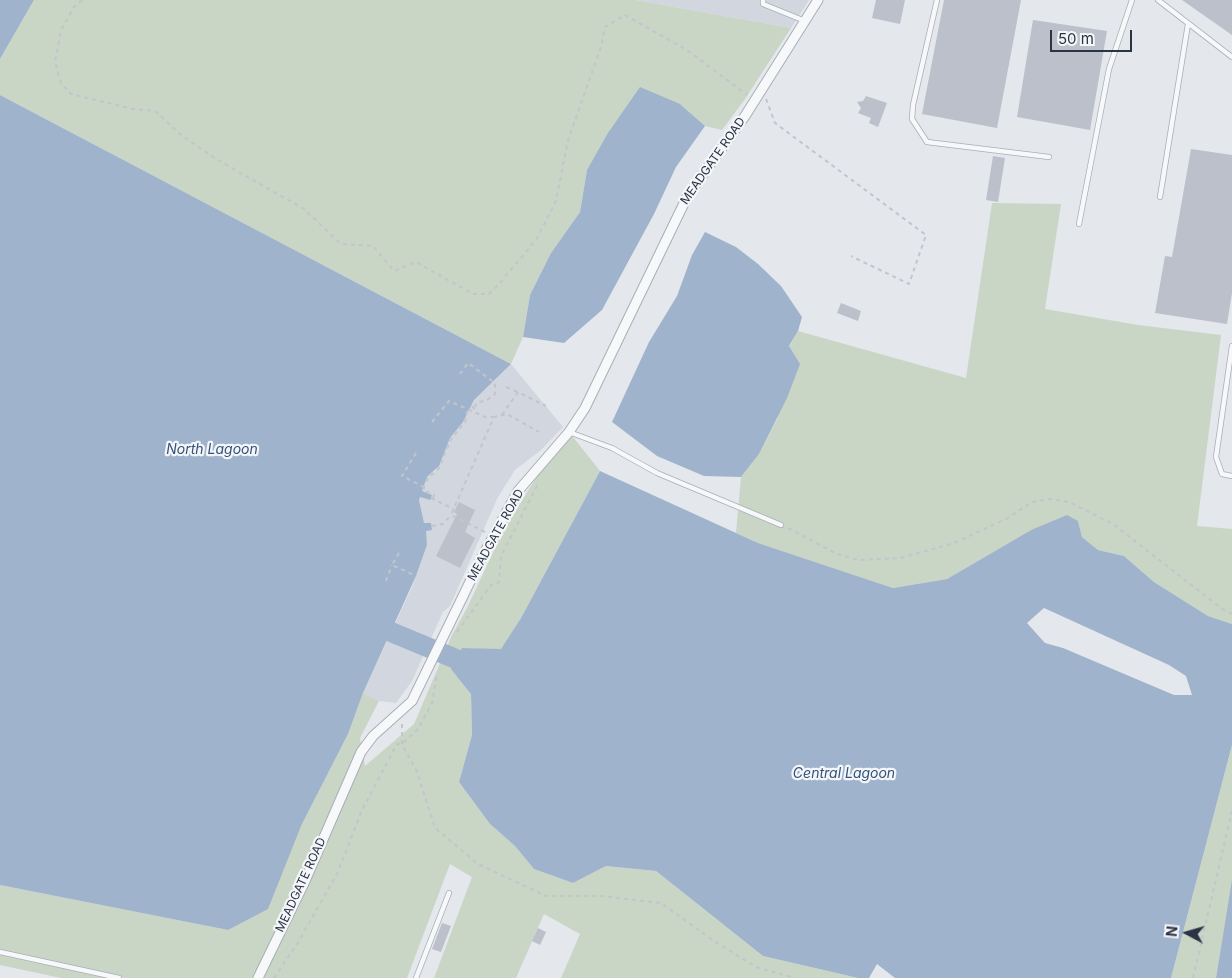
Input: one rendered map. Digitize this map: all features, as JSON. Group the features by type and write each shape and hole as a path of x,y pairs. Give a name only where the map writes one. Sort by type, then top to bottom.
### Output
{"street":[{"name":"MEADGATE ROAD","path":"258,978 305,881 361,752 374,736 412,701 434,668 445,632 518,492 569,432 585,408 606,368 671,226 688,195 762,91 818,0"}],"lane":[{"path":"763,0 763,4 805,21"},
{"path":"937,0 912,105 912,119 927,142 1049,157"},
{"path":"1079,224 1109,69 1132,0"},
{"path":"1158,0 1232,57"},
{"path":"1160,197 1188,24"},
{"path":"1232,346 1216,458 1222,474 1232,476"},
{"path":"569,432 612,448 657,473 781,525"},
{"path":"416,978 449,893"},
{"path":"0,952 119,978"}],"path":[{"path":"82,0 74,7 61,30 55,62 60,83 71,94 133,109 155,111 181,135 216,159 304,209 341,244 373,246 394,271 416,262 473,294 489,294 536,240 556,201 568,140 601,47 604,27 626,16 649,27 687,50 754,102"},
{"path":"762,91 775,122 926,235 909,284 851,256"},
{"path":"460,374 468,363 495,383 495,394 488,400 476,403 476,413"},
{"path":"506,387 546,406"},
{"path":"502,415 518,392"},
{"path":"432,422 449,401 485,417 507,414 539,432"},
{"path":"472,406 475,409"},
{"path":"424,487 428,478 439,468 454,434 465,422 468,408"},
{"path":"432,526 444,524 451,515 494,417"},
{"path":"416,454 402,476 424,487 423,490 434,495 432,498 454,509"},
{"path":"454,636 491,585 499,582 501,556 544,475"},
{"path":"781,525 837,554 859,560 875,561 901,558 954,543 1006,520 1032,502 1050,499 1069,502 1112,524 1232,614"},
{"path":"451,515 494,536"},
{"path":"386,581 399,553"},
{"path":"392,566 416,576"},
{"path":"274,978 299,941 338,872 362,810 397,744 402,744 418,729 432,703 434,668"},
{"path":"402,711 402,744 417,772 435,828 478,864 546,896 601,896 661,903 714,941 756,967 795,978"},
{"path":"1193,978 1232,811"}],"shaded area":[{"path":"635,0 809,0 791,28"},
{"path":"511,364 563,427 541,450 515,470 498,497 450,606 443,612 412,681 396,703 379,701 363,693 412,587 427,545 419,500 420,497 430,500 432,495 421,491 427,477 436,470 450,438 463,422 474,400"}],"green space":[{"path":"34,0 635,0 791,28 745,99 722,130 705,126 680,104 587,170 580,212 551,253 530,295 523,337 511,364 0,95 0,59"},
{"path":"992,203 1061,204 1045,309 1138,325 1221,335 1197,526 1232,529 1232,624 1208,616 1154,582 1124,556 1098,550 1082,537 1078,521 1031,530 947,579 893,588 758,543 736,533 741,477 759,454 777,419 789,347 798,331 966,378"},
{"path":"569,432 600,471 521,618 501,650 462,648 471,694 472,735 459,782 490,824 515,846 534,869 573,883 606,866 656,871 763,956 858,978 561,978 580,934 544,914 516,978 434,978 472,877 450,864 407,978 61,978 0,965 0,885 228,930 301,826 348,734 363,693 379,701 360,738 365,766 414,724 452,635 467,608 504,529 546,462"},
{"path":"1232,745 1232,884 1216,978 1171,978"}],"water":[{"path":"0,0 34,0 0,59"},
{"path":"640,87 680,104 705,126 676,167 654,214 602,310 564,343 523,337 530,295 551,253 580,212 587,170 608,133"},
{"name":"North Lagoon","path":"0,95 511,364 474,400 463,422 450,438 439,466 427,477 422,491 432,495 431,498 430,500 420,497 419,500 424,523 431,523 432,530 426,531 427,545 416,576 363,693 348,734 301,826 268,909 228,930 0,885"},
{"path":"705,232 736,247 758,264 781,286 802,317 798,331 789,346 800,364 787,398 759,454 741,477 704,476 657,456 612,422 649,342 677,296 692,255"},
{"name":"Central Lagoon","path":"600,471 758,543 893,588 947,579 1031,530 1067,515 1078,521 1082,537 1098,550 1124,556 1154,582 1208,616 1232,624 1232,745 1171,978 895,978 877,964 869,978 858,978 763,956 656,871 606,866 573,883 534,869 515,846 490,824 459,782 472,735 471,694 451,669 462,648 501,649 521,618","holes":["1044,608 1169,665 1186,676 1192,695 1174,695 1063,648 1045,643 1027,623"]},
{"path":"1232,880 1232,978 1216,978"}],"building":[{"path":"876,0 905,0 900,24 872,18"},
{"path":"944,0 1021,0 997,128 922,114"},
{"path":"1182,0 1232,0 1232,35"},
{"path":"1033,20 1107,31 1090,130 1017,117"},
{"path":"866,96 887,103 878,127 869,123 871,118 858,113 861,108 857,102 863,101"},
{"path":"1191,149 1232,155 1232,293 1227,324 1155,313 1165,256 1172,257"},
{"path":"993,156 1005,158 998,202 986,200"},
{"path":"841,303 861,311 858,321 837,313"},
{"path":"459,502 475,510 465,532 475,538 460,568 436,556 457,514 454,512"},
{"path":"442,923 451,926 441,952 432,949"},
{"path":"538,928 546,932 540,945 532,941"}],"waterway":[{"path":"391,632 456,659"}]}
